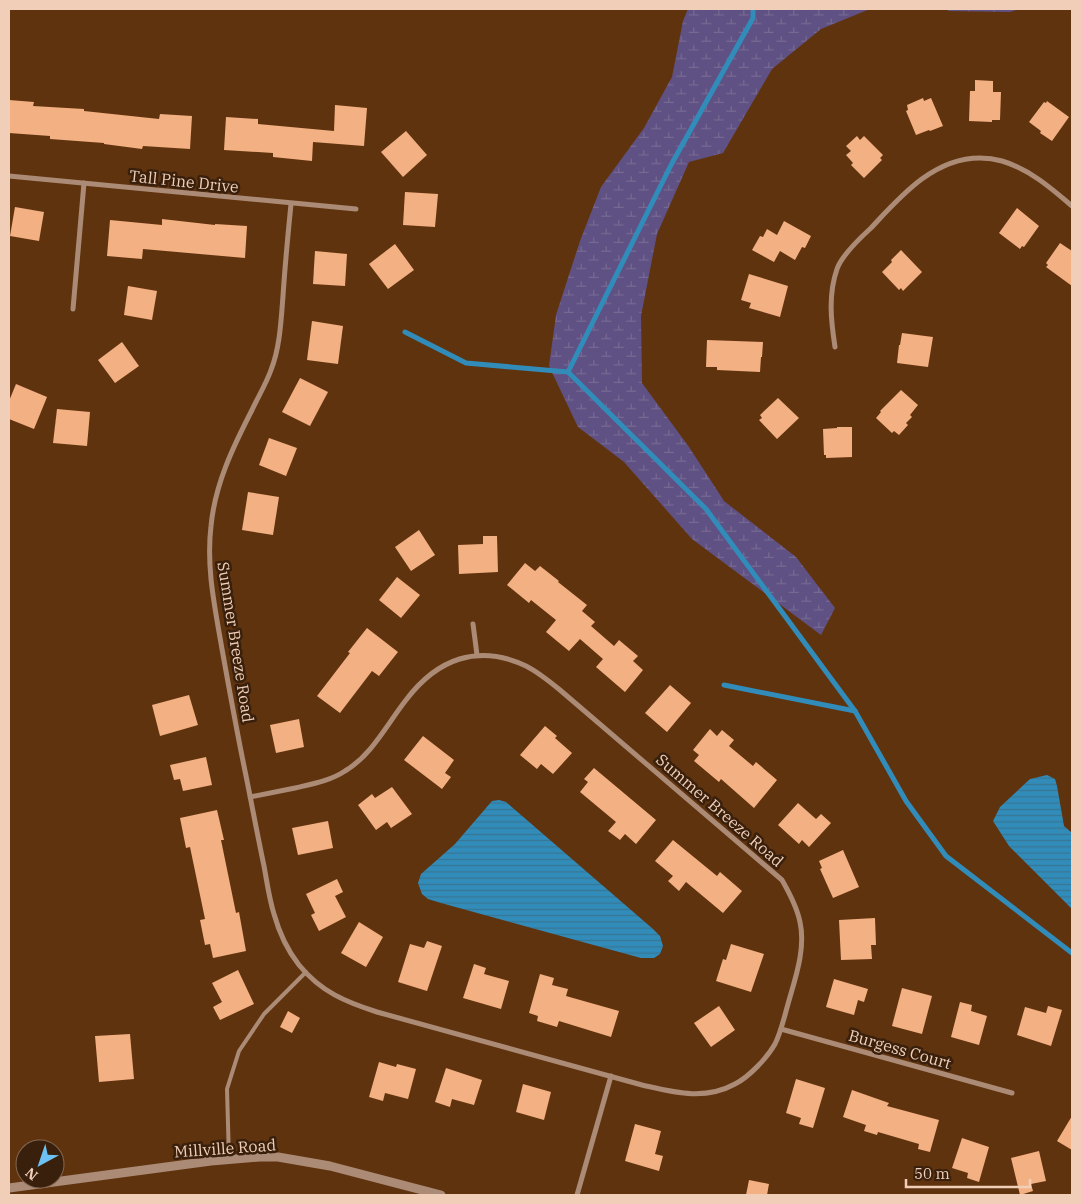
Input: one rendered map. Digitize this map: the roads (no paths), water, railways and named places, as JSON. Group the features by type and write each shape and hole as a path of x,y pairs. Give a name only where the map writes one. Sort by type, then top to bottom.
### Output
{"street":[{"path":"835,347 830,308 837,267 850,249 900,198 933,171 967,159 986,158 1002,160 1040,180 1072,206"},
{"name":"Tall Pine Drive","path":"9,176 356,209"},
{"path":"74,309 84,183"},
{"name":"Summer Breeze Road","path":"250,797 320,782 345,772 369,750 411,694 430,675 446,664 466,657 487,655 509,659 527,666 542,676 782,880 793,899 801,923 802,944 799,964 775,1044 766,1058 735,1084 715,1092 696,1095 675,1092 642,1085 387,1015 350,1003 331,994 314,980 299,965 287,947 274,914 250,797 214,605 209,563 211,526 217,490 236,442 271,370 277,350 291,204"},
{"path":"473,624 477,655"},
{"name":"Burgess Court","path":"781,1029 1012,1093"},
{"path":"577,1195 611,1076"},
{"name":"Millville Road","path":"9,1188 201,1162 278,1157 330,1166 421,1193 441,1195"}],"lane":[{"path":"229,1160 227,1089 239,1051 264,1014 306,972"}],"water":[{"path":"1047,775 1055,779 1064,826 1072,833 1072,909 1009,846 993,821 1000,807 1030,779"},
{"path":"492,801 506,802 653,929 660,936 663,946 660,954 654,958 641,958 441,903 428,899 422,894 418,883 421,874 455,844"}],"waterway":[{"path":"568,372 671,165 753,18 753,9"},
{"path":"405,332 466,363 568,372 706,509 855,711 906,801 946,856 1072,953"},
{"path":"724,685 855,711"}]}
